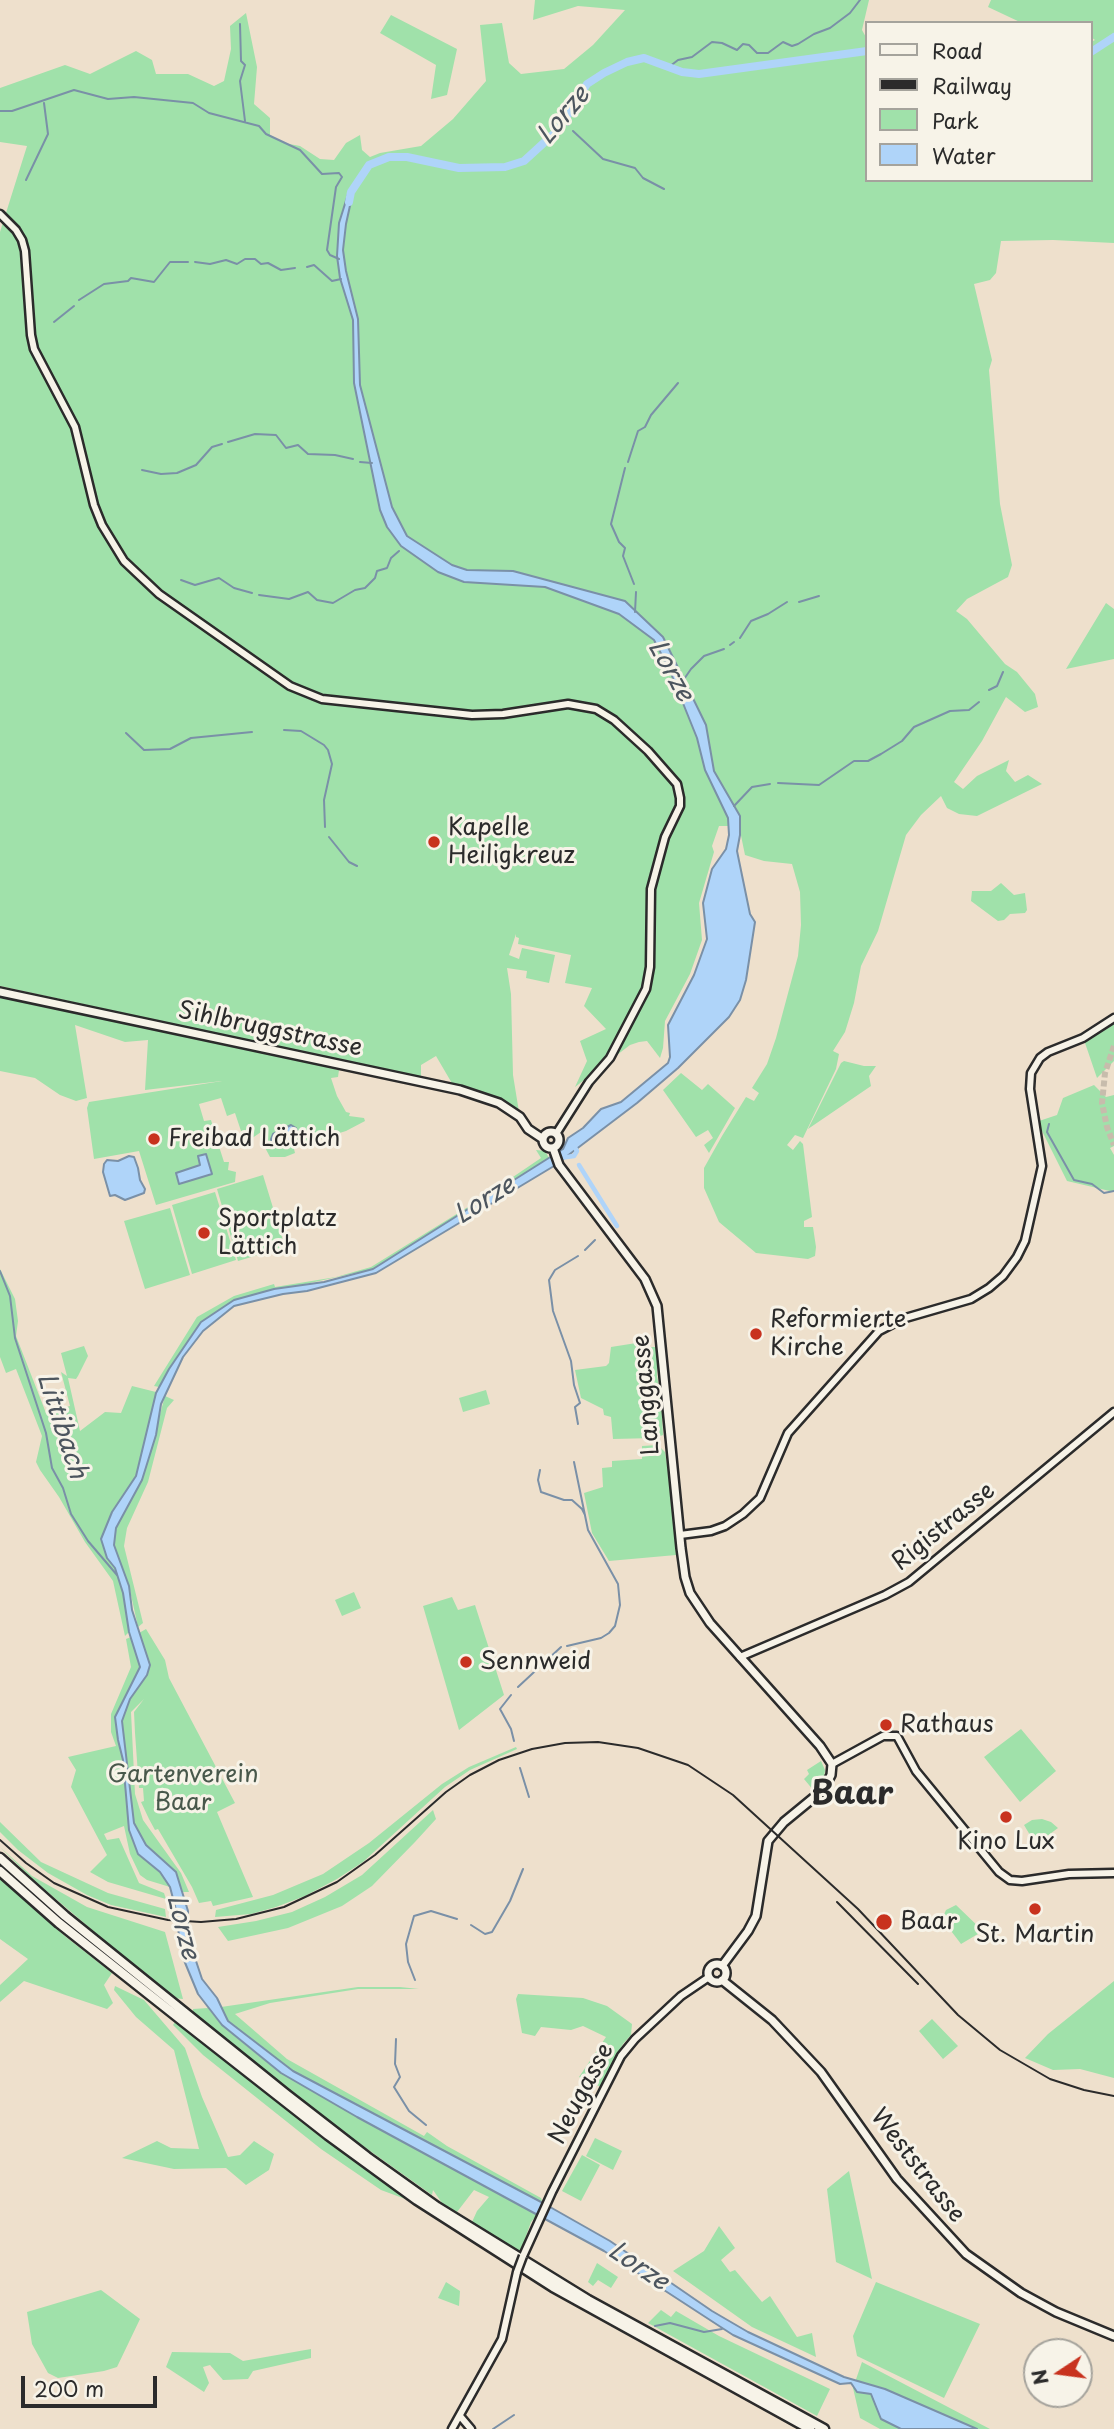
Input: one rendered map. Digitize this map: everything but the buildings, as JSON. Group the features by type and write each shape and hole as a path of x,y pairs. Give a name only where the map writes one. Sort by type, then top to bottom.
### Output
{"highway":[{"path":"0,1858 65,1916 314,2116 437,2207 588,2300 824,2429"},
{"path":"0,1871 50,1915 328,2135 417,2200 553,2287 810,2429"}],"main road":[{"name":"Sihlbruggstrasse","path":"0,992 460,1090 499,1103 545,1136 546,1147 553,1150"},
{"path":"545,1136 555,1134 558,1141 553,1150"},
{"name":"Langgasse","path":"553,1150 559,1165 645,1279 657,1306 685,1577 694,1600 710,1623 820,1746 832,1764"},
{"path":"722,1966 756,1916 767,1847 791,1818 823,1790 831,1777 832,1764"},
{"path":"722,1966 726,1973 722,1980 714,1982 709,1977 711,1967 722,1966"},
{"name":"Weststrasse","path":"722,1980 772,2020 821,2072 897,2179 966,2254 1021,2293 1056,2312 1114,2336"}],"street":[{"path":"0,214 22,240 34,349 75,427 102,525 124,561 159,594 290,686 322,699 472,715 503,715 568,704 596,709 614,720 648,751 677,784 680,806 665,837 651,889 650,967 646,989 610,1058 589,1082 561,1129 555,1134"},
{"path":"680,1535 701,1533 725,1526 753,1505 765,1488 788,1433 879,1331 902,1319 971,1299 1003,1276 1025,1241 1042,1166 1030,1089 1031,1073 1040,1058 1048,1052 1083,1038 1114,1018"},
{"name":"Rigistrasse","path":"739,1656 885,1595 909,1582 1114,1412"},
{"path":"832,1764 883,1736 897,1736 916,1771 999,1872 1010,1880 1114,1873"},
{"name":"Neugasse","path":"452,2429 502,2339 523,2256 615,2067 627,2047 681,1996 709,1977"},
{"path":"460,2416 471,2429"}],"green space":[{"path":"535,0 869,0 862,30 866,37 866,182 1093,182 1093,21 1018,21 988,7 991,0 1114,0 1114,243 1001,241 996,273 990,280 974,284 992,360 989,370 1000,504 1012,565 1008,577 967,599 956,611 967,619 1005,664 1017,672 1035,694 1038,707 1025,712 1006,697 982,741 954,782 963,789 977,776 1009,760 1006,771 1015,782 1028,775 1042,784 977,816 959,814 947,808 941,796 921,815 906,835 878,931 861,966 845,1032 833,1051 839,1054 836,1069 803,1138 795,1135 787,1145 793,1150 800,1141 803,1144 812,1217 804,1221 804,1227 813,1227 816,1247 815,1256 808,1259 756,1253 719,1222 704,1188 704,1168 722,1136 746,1097 754,1101 759,1093 752,1088 767,1064 776,1038 798,956 801,925 800,892 792,864 764,861 745,855 739,826 719,826 712,846 714,852 699,903 702,940 690,974 665,1021 660,1058 647,1041 630,1045 575,1087 587,1061 580,1041 606,1029 584,1006 592,988 565,983 571,955 518,944 519,938 516,934 509,955 519,959 522,948 555,955 549,983 526,978 527,971 507,968 511,994 513,1075 519,1112 495,1097 453,1085 436,1056 421,1065 421,1078 0,986 0,232 27,146 0,142 0,88 65,65 90,74 136,51 152,60 156,74 188,74 214,86 224,81 231,49 230,26 246,13 257,67 254,104 270,118 270,135 284,143 300,146 320,159 334,160 346,143 360,135 362,150 370,157 421,146 453,119 486,81 480,25 502,23 509,63 521,74 564,69 593,45 625,10 578,6 533,20"},
{"path":"391,15 457,49 447,95 431,99 436,65 380,33"},
{"path":"1106,603 1114,609 1114,659 1066,669"},
{"path":"1001,883 1014,895 1025,893 1025,913 1010,914 1004,920 998,921 971,901 972,891 991,891"},
{"path":"0,995 149,1025 339,1070 338,1077 331,1078 337,1096 346,1112 350,1113 349,1116 364,1118 365,1121 346,1131 304,1144 294,1149 295,1153 285,1157 270,1157 261,1140 261,1132 248,1141 245,1130 241,1131 235,1113 227,1116 221,1098 199,1104 204,1121 211,1120 213,1127 208,1128 209,1131 213,1137 215,1134 224,1162 229,1162 228,1170 236,1172 235,1182 156,1205 139,1151 94,1159 87,1108 89,1102 222,1081 145,1090 148,1040 125,1042 75,1025 87,1098 76,1101 60,1095 35,1078 0,1071"},
{"path":"1114,1020 1114,1061 1097,1078 1084,1040"},
{"path":"844,1061 876,1066 869,1076 871,1086 808,1129 841,1063"},
{"path":"681,1073 702,1090 708,1084 735,1108 709,1153 704,1145 713,1138 708,1130 696,1137 663,1090"},
{"path":"1094,1085 1106,1097 1114,1095 1114,1146 1110,1148 1114,1155 1114,1192 1067,1181 1040,1127 1039,1121 1057,1115 1063,1098"},
{"path":"536,1150 545,1151 549,1158 373,1269 234,1300 201,1322 159,1387 154,1386 197,1317 234,1296 274,1284 275,1287 336,1277 371,1267 541,1158"},
{"path":"263,1175 285,1247 238,1261 217,1189"},
{"name":"Sportplatz Lättich","path":"215,1192 236,1260 192,1274 172,1205"},
{"path":"170,1208 190,1275 145,1289 124,1221"},
{"path":"0,1269 15,1299 18,1321 16,1336 46,1413 70,1406 61,1372 67,1376 61,1353 84,1346 88,1356 76,1379 68,1378 80,1431 105,1412 121,1413 132,1386 156,1392 136,1476 112,1512 107,1558 115,1568 123,1593 129,1632 125,1636 113,1581 40,1470 36,1462 42,1436 16,1369 6,1373 0,1357"},
{"path":"649,1341 648,1347 658,1347 657,1376 663,1435 655,1438 613,1439 611,1417 604,1415 603,1409 581,1398 575,1370 606,1366 609,1363 611,1347"},
{"path":"486,1390 490,1404 463,1412 459,1398"},
{"path":"165,1396 174,1400 167,1408 148,1482 127,1528 124,1546 143,1623 138,1627 129,1586 114,1545 116,1528 142,1480"},
{"path":"658,1445 665,1452 672,1494 676,1555 609,1561 592,1533 584,1493 603,1487 602,1468 612,1467 612,1461 642,1459 642,1446"},
{"path":"354,1592 361,1608 342,1616 335,1600"},
{"name":"Sennweid","path":"452,1597 458,1610 475,1605 504,1695 459,1730 423,1606"},
{"name":"Gartenverein Baar","path":"146,1629 165,1660 169,1678 235,1803 217,1812 253,1897 213,1906 211,1901 199,1903 158,1829 155,1830 141,1802 144,1801 143,1788 139,1788 134,1712 144,1699 131,1712 135,1794 143,1820 181,1873 189,1892 183,1892 175,1872 146,1845 134,1823 122,1721 130,1699 147,1675 150,1665 139,1633"},
{"path":"131,1637 140,1667 115,1717 123,1760 129,1830 138,1854 160,1872 170,1887 140,1875 130,1854 124,1826 104,1834 107,1840 119,1838 139,1883 164,1893 166,1899 108,1882 90,1872 107,1855 71,1787 76,1770 68,1757 116,1746 111,1732 111,1714 131,1667 126,1639"},
{"path":"1021,1729 1056,1771 1020,1802 984,1757"},
{"path":"516,1747 517,1749 470,1770 445,1787 363,1862 337,1879 305,1896 276,1907 251,1914 215,1917 216,1910 273,1895 323,1874 369,1843 442,1784 469,1767"},
{"path":"821,1761 825,1770 824,1778 814,1791 804,1779 809,1774 807,1770"},
{"path":"433,1810 436,1819 415,1842 372,1886 342,1906 288,1928 228,1941 218,1927 292,1912 325,1897 362,1875"},
{"path":"1042,1819 1058,1828 1043,1839 1040,1835 1033,1840 1024,1825 1032,1820"},
{"path":"0,1822 41,1862 108,1893 165,1909 166,1917 111,1905 48,1873 0,1832"},
{"path":"0,1847 32,1876 87,1907 165,1932 183,1999 172,1998 30,1877"},
{"path":"0,1879 112,1973 104,1985 113,2003 107,2009 24,1981 0,2002 0,1985 28,1959 0,1939"},
{"path":"956,1905 983,1931 961,1944 942,1919 946,1910"},
{"path":"1114,1981 1114,2078 1080,2069 1053,2070 1025,2058 1048,2034"},
{"path":"115,1986 144,2000 185,2048 202,2097 228,2157 240,2155 254,2141 274,2154 269,2170 246,2185 226,2168 174,2169 122,2158 157,2141 171,2148 199,2149 174,2050 136,2017 114,1990"},
{"path":"358,1987 419,1989 358,1989 270,2003 235,2014 287,2059 424,2136 427,2132 541,2198 543,2203 293,2071 228,2021 221,2007"},
{"path":"518,1994 583,1998 607,2006 632,2024 631,2035 623,2044 601,2087 579,2077 606,2037 583,2026 571,2030 541,2027 535,2036 522,2033 516,1999"},
{"path":"208,2008 222,2025 281,2073 537,2215 531,2222 520,2253 472,2222 489,2197 474,2190 457,2212 442,2203 433,2190 432,2195 349,2136 193,2013 193,2009"},
{"path":"932,2019 958,2046 943,2059 919,2031"},
{"path":"175,2022 408,2200 381,2190 321,2149 203,2055 173,2025"},
{"path":"595,2138 622,2151 613,2170 586,2156"},
{"path":"582,2155 600,2165 581,2201 562,2191"},
{"path":"849,2171 872,2279 836,2262 827,2189"},
{"path":"719,2226 735,2248 721,2260 730,2272 735,2270 762,2302 770,2296 797,2337 812,2333 816,2357 752,2327 673,2271 704,2251"},
{"path":"597,2263 618,2277 611,2288 598,2280 593,2286 588,2282"},
{"path":"446,2282 460,2291 459,2306 438,2298"},
{"path":"876,2282 980,2324 944,2398 857,2356 853,2336"},
{"path":"101,2290 140,2319 117,2367 58,2378 48,2373 32,2344 27,2312"},
{"path":"661,2310 671,2317 676,2311 719,2336 830,2389 817,2416 648,2323"},
{"path":"311,2349 311,2358 253,2371 248,2379 223,2380 210,2365 203,2367 209,2383 204,2392 166,2367 172,2352 230,2353 243,2361"},
{"path":"862,2362 990,2429 880,2429 860,2418 853,2388"}],"water":[{"path":"349,191 353,192 343,250 358,319 360,385 392,507 407,536 452,565 467,570 513,571 625,601 663,637 706,725 714,771 740,816 737,851 750,914 755,922 746,980 740,1000 729,1017 678,1068 637,1103 554,1166 376,1273 234,1306 203,1331 183,1357 161,1404 156,1435 142,1480 116,1528 114,1545 129,1586 132,1610 150,1665 147,1675 130,1699 122,1721 134,1823 146,1845 176,1872 188,1911 188,1937 202,1979 217,1998 228,2021 293,2071 610,2241 712,2311 748,2332 844,2377 885,2389 977,2429 901,2429 881,2419 871,2394 857,2392 851,2383 840,2384 733,2335 604,2251 281,2073 222,2025 198,1994 181,1953 176,1910 170,1887 160,1872 138,1854 129,1830 123,1760 115,1717 140,1667 129,1632 123,1593 101,1539 112,1512 136,1476 156,1393 169,1369 201,1322 234,1300 373,1269 563,1149 568,1138 583,1128 601,1109 621,1102 668,1063 668,1025 694,975 707,939 703,903 712,869 726,849 729,835 728,818 705,770 697,738 670,671 654,640 619,614 545,587 464,582 438,572 401,546 387,527 380,510 354,383 353,320 340,278 337,256 339,223"},
{"path":"291,1125 296,1128 298,1134 290,1145 272,1147 273,1134"},
{"path":"206,1154 212,1174 179,1184 176,1173 200,1165 198,1156"},
{"path":"129,1156 134,1157 144,1193 125,1200 115,1195 110,1196 103,1172 104,1164 107,1160 118,1161"}],"waterway":[{"path":"669,67 678,60 692,57 712,42 737,50 743,44 749,45 757,53 768,53 783,42 792,46 798,44 830,28 850,13 860,0"},
{"path":"240,24 241,61 245,65 240,81 245,121"},
{"name":"Lorze","path":"1093,51 1114,37"},
{"name":"Lorze","path":"349,202 351,192 369,165 389,157 407,157 459,168 505,167 524,161 559,129 587,84 627,62 644,58 682,72 699,74 866,51"},
{"path":"0,111 12,111 74,90 108,99 134,97 193,103 209,113 259,126 266,134 300,150 322,174 339,173 342,177 336,187 327,250 330,255 339,259"},
{"path":"26,180 48,134 44,103"},
{"name":"Lorze","path":"564,121 568,125"},
{"path":"573,131 603,159 635,168 643,178 664,189"},
{"path":"195,262 210,264 226,260 237,264 245,259 255,259 261,264 268,263 281,270 295,268"},
{"path":"79,300 104,284 128,281 131,278 154,282 170,262 188,262"},
{"path":"307,267 314,265 332,281 341,279"},
{"path":"54,322 74,306"},
{"path":"628,462 638,431 645,427 651,415 678,383"},
{"path":"228,442 255,434 276,435 286,448 298,445 308,454 353,459"},
{"path":"142,470 161,474 177,473 196,465 212,447 222,444"},
{"path":"360,462 372,463"},
{"path":"625,468 611,524 619,542 625,548 623,556 634,584"},
{"path":"259,595 289,599 308,592 317,600 333,603 355,590 365,588 375,578 377,571 387,568 391,558 399,551"},
{"path":"181,580 195,585 219,578 234,588 252,593"},
{"path":"635,612 636,592"},
{"path":"799,602 819,596"},
{"path":"740,638 751,621 787,602"},
{"path":"730,645 734,642"},
{"path":"682,682 704,656 724,649"},
{"path":"989,690 997,686 1003,672"},
{"path":"778,783 819,785 854,761 868,761 881,754 902,741 914,727 950,711 969,710 979,702"},
{"path":"284,730 301,731 328,750 332,764 324,800 325,827"},
{"path":"126,733 144,750 170,749 191,738 252,732"},
{"path":"734,806 752,787 770,784"},
{"path":"329,837 349,862 357,866"},
{"path":"1049,1124 1047,1132 1074,1180 1092,1184 1104,1193 1114,1191"},
{"path":"560,1158 574,1156 577,1151 574,1146"},
{"path":"579,1165 617,1226"},
{"path":"585,1250 595,1240"},
{"path":"578,1256 555,1270 549,1280 553,1311 571,1361 580,1403 575,1407 578,1424"},
{"name":"Littibach","path":"0,1271 10,1296 15,1338 46,1433 52,1468 63,1488 71,1514 88,1541 117,1575"},
{"path":"567,1646 601,1638 609,1633 615,1626 620,1605 618,1584 588,1530 574,1462"},
{"path":"540,1470 538,1480 541,1492 572,1500 585,1515"},
{"path":"518,1687 561,1647"},
{"path":"511,1695 500,1709 514,1741"},
{"path":"520,1768 529,1797"},
{"path":"471,1925 485,1934 492,1932 510,1901 523,1869"},
{"path":"415,1980 408,1962 406,1944 414,1916 431,1911 457,1919"},
{"path":"396,2039 395,2064 400,2077 394,2087 409,2111 426,2125"},
{"path":"655,2326 670,2323 704,2332 722,2329"},
{"path":"493,2429 514,2415"}],"tunnel":[{"path":"1114,1046 1105,1073 1102,1103 1114,1145"}],"railway":[{"path":"0,1840 54,1883 108,1907 168,1920 201,1922 236,1919 284,1907 337,1882 375,1855 446,1792 470,1775 499,1760 532,1749 565,1743 598,1742 638,1748 688,1765 733,1795 858,1909 958,2015 1000,2050 1050,2079 1114,2096"},
{"path":"837,1902 918,1984"}],"place":[{"name":"Kapelle Heiligkreuz","path":"434,842"},
{"name":"Freibad Lättich","path":"154,1139"},
{"name":"Sportplatz Lättich","path":"204,1233"},
{"name":"Reformierte Kirche","path":"756,1334"},
{"name":"Sennweid","path":"466,1662"},
{"name":"Rathaus","path":"886,1725"},
{"name":"Kino Lux","path":"1006,1817"},
{"name":"St. Martin","path":"1035,1909"},
{"name":"Baar","path":"884,1922"}],"district":[{"name":"Baar","path":"852,1795"}]}
